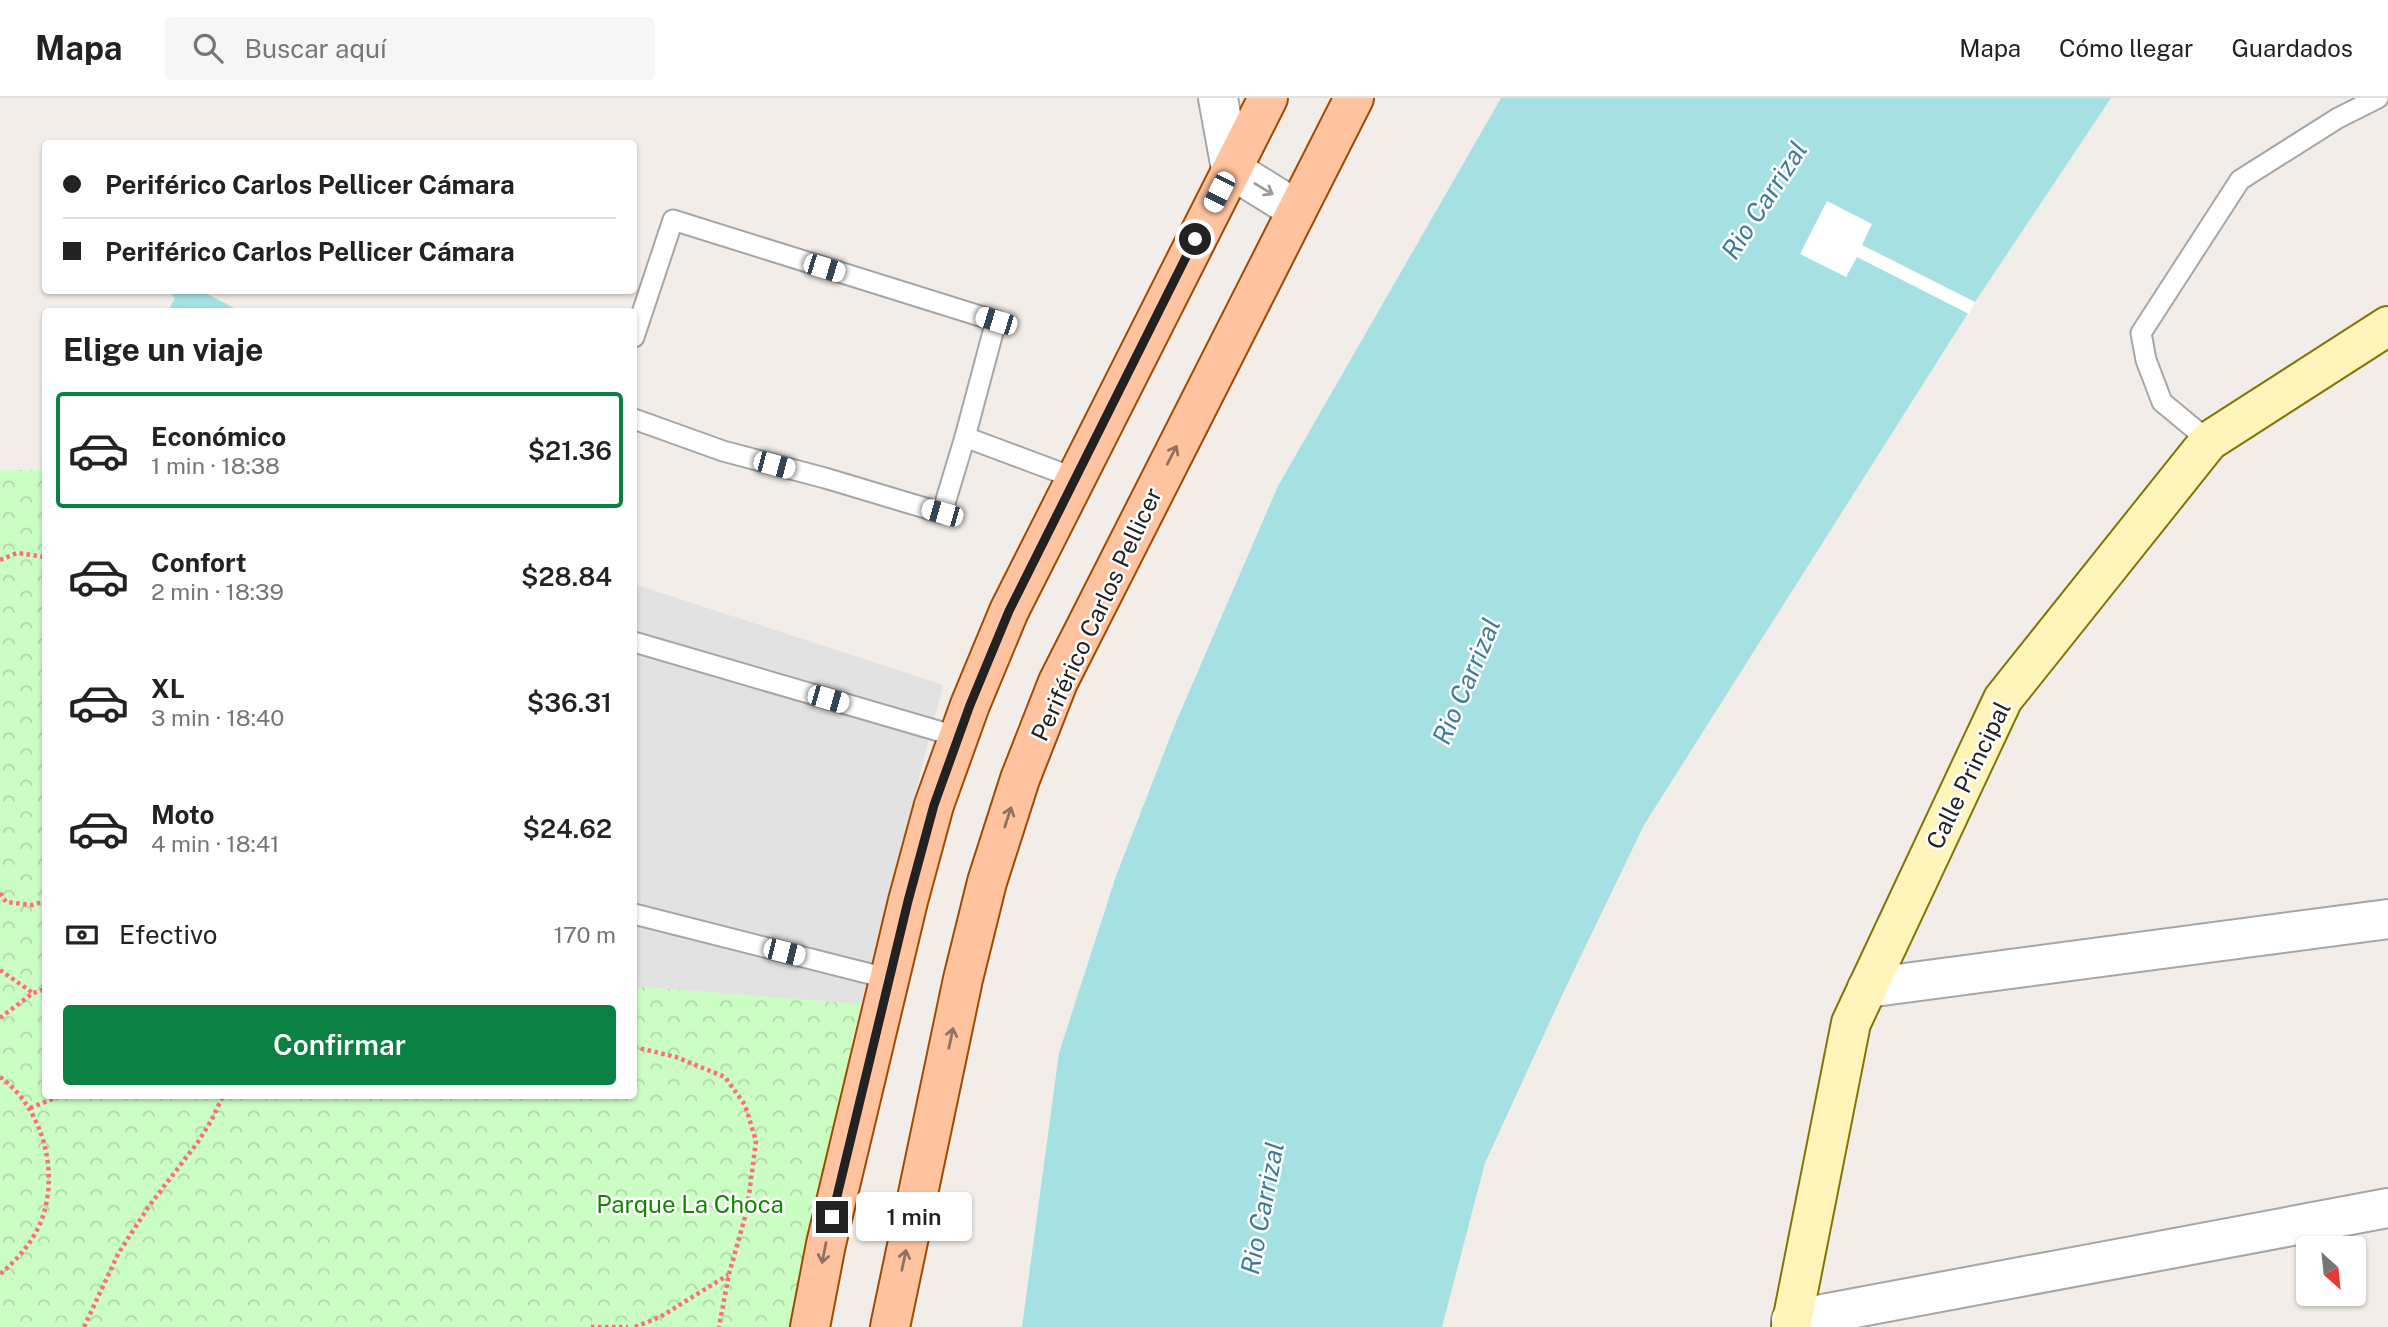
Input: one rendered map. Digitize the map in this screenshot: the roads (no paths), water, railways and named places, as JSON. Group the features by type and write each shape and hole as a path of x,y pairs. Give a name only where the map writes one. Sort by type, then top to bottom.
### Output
{"main road":[{"path":"810,1327 826,1244 890,979 934,805 959,737 1009,611 1268,98"},
{"name":"Periférico Carlos Pellicer","path":"890,1327 963,979 987,881 1020,779 1058,682 1354,98"},
{"name":"Calle Principal","path":"1791,1324 1851,1023 2003,699 2209,441 2388,326"}],"street":[{"path":"1218,98 1231,169 1297,210"},
{"path":"1867,988 2388,919"},
{"path":"1791,1324 2388,1208"}],"lane":[{"path":"2209,441 2162,402 2146,360 2141,333 2240,180 2338,118 2378,98"},
{"path":"637,328 673,220 996,321 942,513 723,451 637,420"},
{"path":"965,437 1075,478"},
{"path":"637,643 959,737"},
{"path":"637,915 890,979"}],"water":[{"name":"Rio Carrizal","path":"1501,98 2111,98 1975,302 1644,825 1485,1163 1442,1327 1022,1327 1059,1053 1116,876 1176,722 1278,486"},
{"path":"172,294 207,294 234,308 170,308 175,298"}],"park label":[{"name":"Parque La Choca","path":"690,1204"}]}
